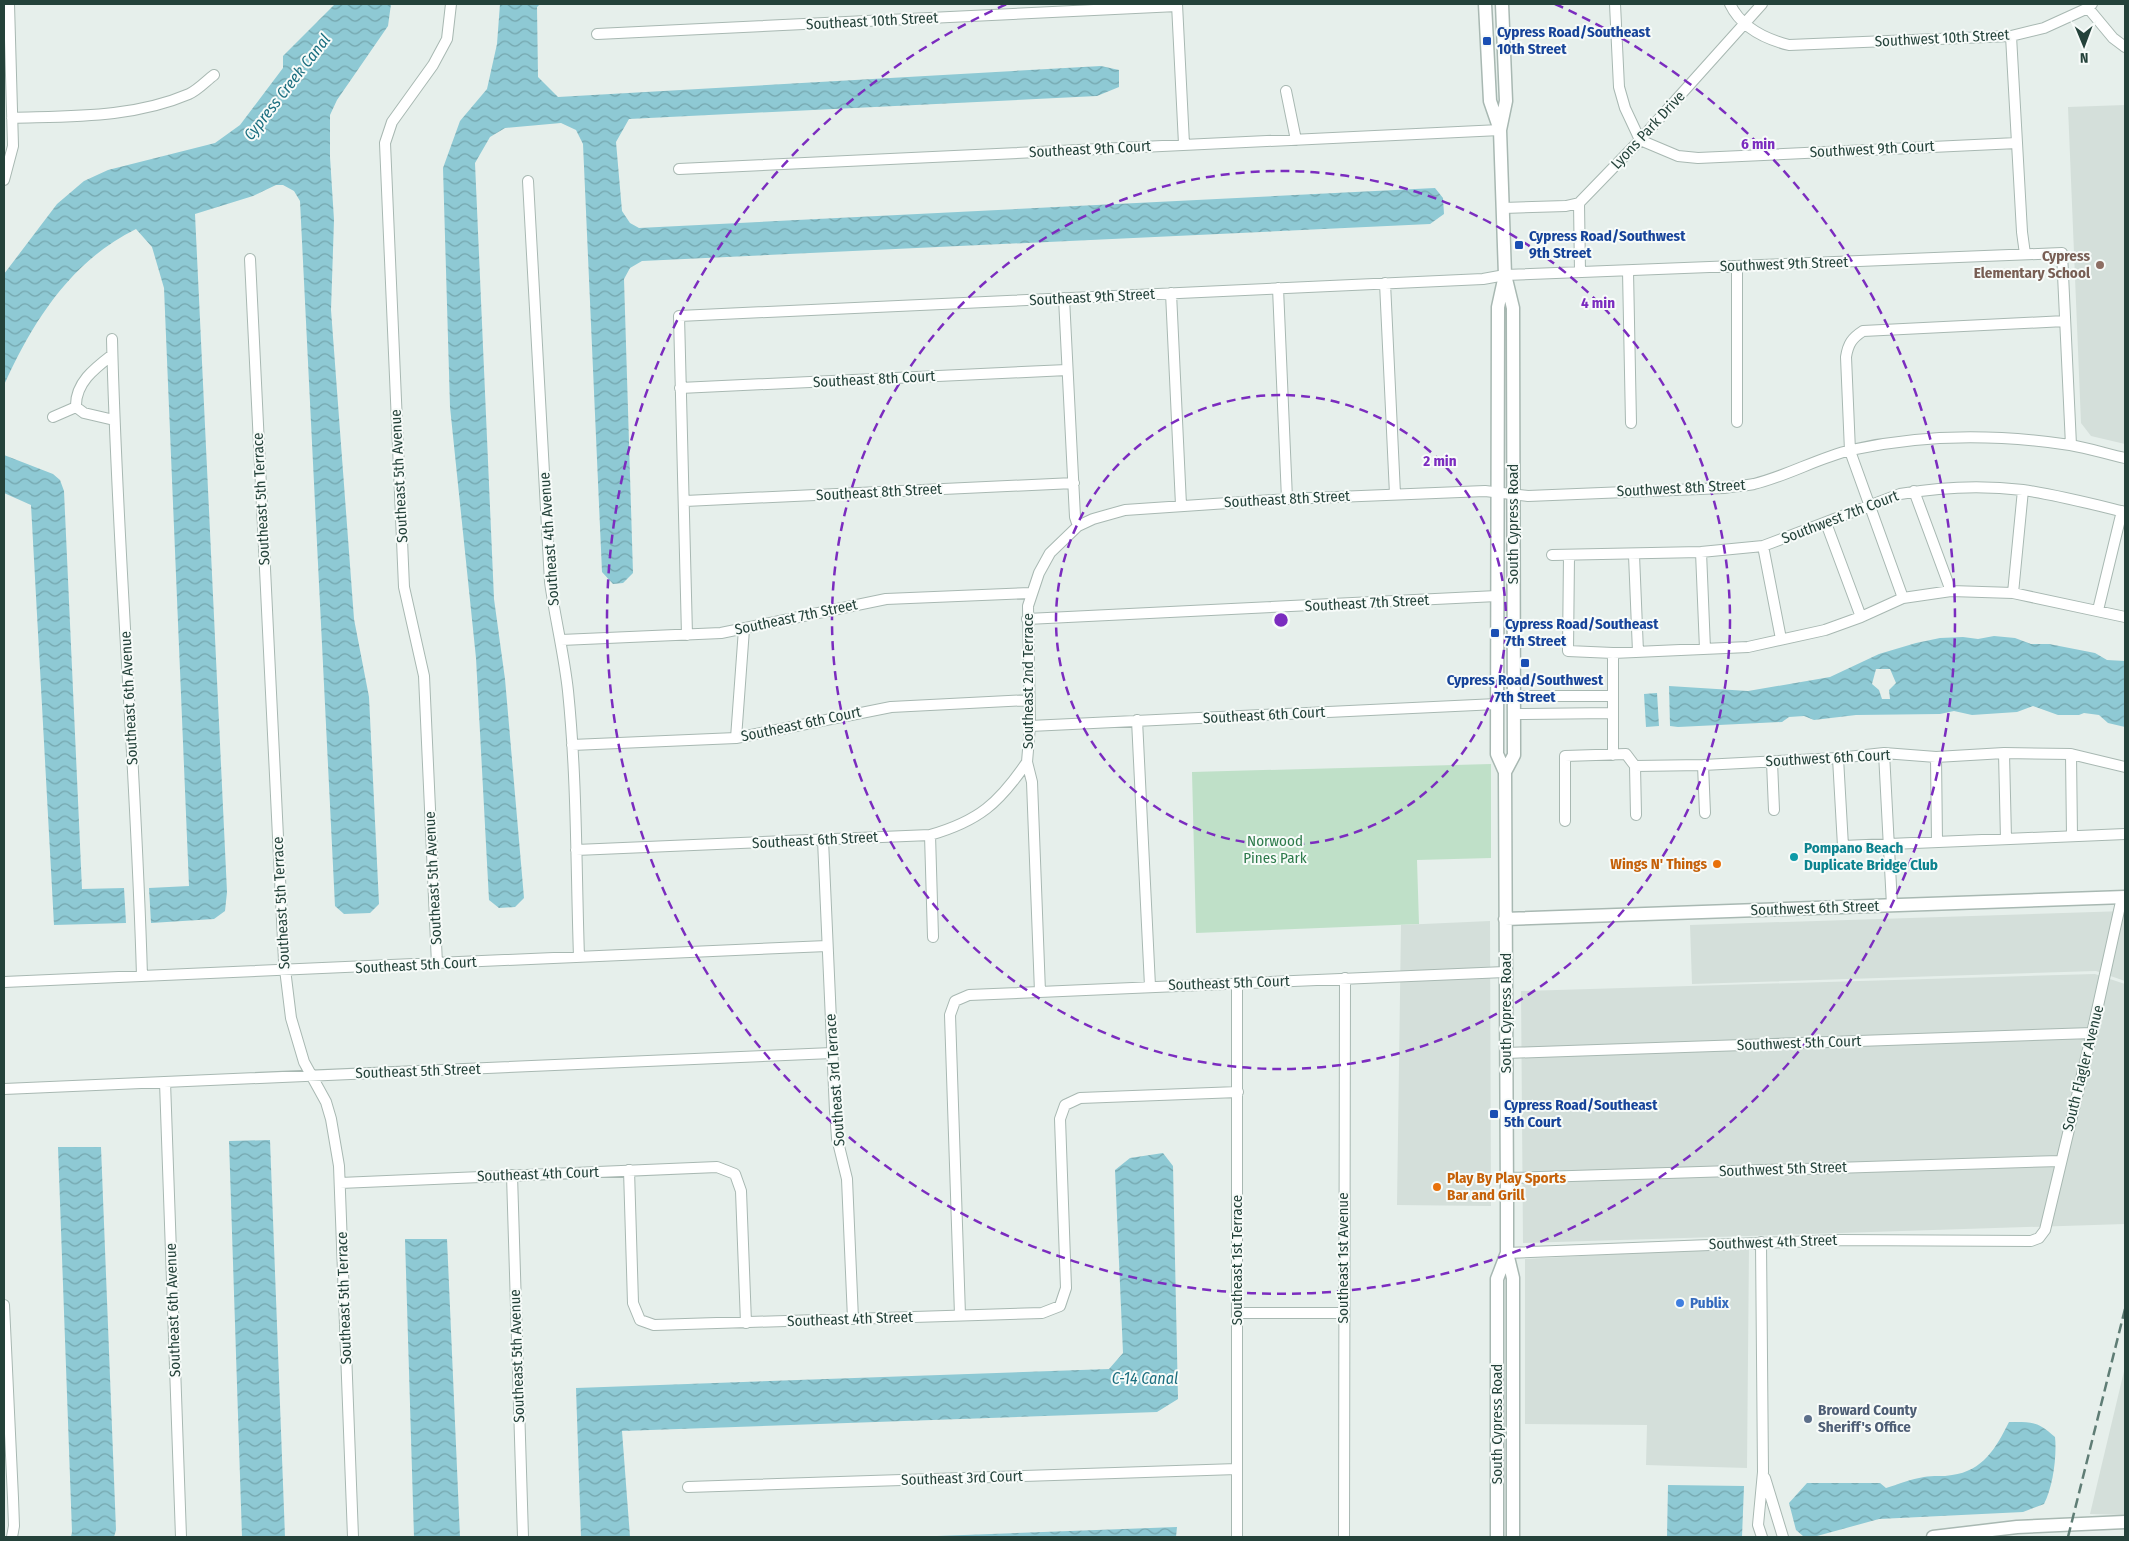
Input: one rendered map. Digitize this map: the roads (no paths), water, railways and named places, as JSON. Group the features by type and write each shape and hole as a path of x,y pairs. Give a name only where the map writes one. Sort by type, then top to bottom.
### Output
{"street":[{"path":"4,180 13,146 7,72 9,4"},
{"name":"Southeast 5th Avenue","path":"437,964 424,676 404,587 385,143 392,122 433,65 447,39 451,4"},
{"name":"South Cypress Road","path":"1485,4 1490,101 1500,130"},
{"name":"South Cypress Road","path":"1502,4 1506,101 1500,130 1505,275 1513,308 1514,755 1505,772"},
{"path":"1616,4 1619,87 1625,108 1640,140"},
{"name":"Southwest 10th Street","path":"1730,4 1744,23 1770,41 1789,45 2011,36 2044,28 2090,6 2113,38 2125,47"},
{"name":"Lyons Park Drive","path":"1579,203 1640,140 1762,4"},
{"path":"1177,5 1184,144"},
{"name":"Southeast 10th Street","path":"597,34 1177,5"},
{"path":"2011,36 2022,232 2025,254"},
{"path":"12,118 108,115 149,107 191,93 214,75"},
{"path":"1286,91 1296,140"},
{"name":"Southeast 9th Court","path":"679,169 1500,130"},
{"name":"Southwest 9th Court","path":"1640,140 1678,156 1698,158 2017,143"},
{"name":"Southeast 4th Avenue","path":"528,180 548,556 553,605 561,640 568,691 572,745 579,957"},
{"path":"1503,208 1566,206 1579,203 1580,272"},
{"name":"Southwest 9th Street","path":"1505,275 2062,253 2065,321"},
{"name":"Southeast 5th Terrace","path":"250,260 285,970 290,1018 304,1062 324,1097 332,1119 338,1157 353,1537"},
{"path":"1737,266 1738,422"},
{"path":"1628,271 1630,423"},
{"name":"South Cypress Road","path":"1505,275 1498,307 1497,754 1505,772 1506,1178 1507,1253 1513,1278 1513,1537"},
{"name":"Southeast 9th Street","path":"680,388 679,316 1385,283 1483,278 1505,275"},
{"path":"1385,283 1395,494"},
{"path":"1278,288 1287,499"},
{"path":"1171,293 1181,505"},
{"path":"1064,298 1075,517 1078,526"},
{"path":"1903,598 1850,451 1846,357 1848,346 1854,336 1863,331 2065,321 2071,446"},
{"name":"Southeast 6th Avenue","path":"112,338 114,420 139,880 142,976"},
{"path":"76,407 78,390 94,368 112,355"},
{"name":"Southeast 8th Court","path":"680,388 1068,370"},
{"path":"680,388 687,634"},
{"path":"53,417 76,407"},
{"path":"76,407 84,413 114,420"},
{"name":"Southwest 8th Street","path":"1498,492 1528,496 1724,488 1754,484 1850,451 1908,440 1975,437 2071,446 2125,458"},
{"name":"Southeast 8th Street","path":"684,501 1074,483"},
{"name":"Southwest 7th Court","path":"1552,556 1701,552 1763,546 1900,494 1970,487 2023,490 2123,511"},
{"name":"Southeast 8th Street","path":"1078,526 1093,519 1125,510 1181,505 1485,490 1498,492"},
{"path":"2013,593 2023,490"},
{"path":"1914,492 1951,591"},
{"path":"2098,610 2123,511"},
{"path":"1826,523 1861,617"},
{"name":"Southeast 2nd Terrace","path":"1040,992 1032,782 1027,762 1030,726 1027,619 1031,593 1039,573 1050,553 1078,526"},
{"path":"1763,546 1781,639"},
{"path":"1701,552 1705,648"},
{"path":"1634,554 1638,652"},
{"path":"1569,555 1568,651 1613,653 1748,647 1825,630 1861,617 1903,598 1951,591 2013,593 2125,617"},
{"name":"Southeast 7th Street","path":"561,640 687,634 744,629 886,599 1031,593"},
{"name":"Southeast 7th Street","path":"1027,619 1497,596"},
{"path":"736,738 744,629"},
{"path":"1613,653 1613,754"},
{"path":"1514,696 1613,696"},
{"name":"Southeast 6th Court","path":"572,745 736,738 891,707 1029,700"},
{"name":"Southeast 6th Court","path":"1030,726 1497,704"},
{"path":"1514,714 1613,714"},
{"path":"1137,720 1150,986"},
{"path":"1884,753 1892,905"},
{"name":"Southwest 6th Court","path":"1635,766 1772,762 1884,753 1936,757 2004,753 2072,754 2125,767"},
{"path":"2004,753 2006,839"},
{"path":"1565,821 1565,756 1626,754 1635,766 1636,815"},
{"path":"2072,754 2072,836"},
{"path":"1936,757 1938,842"},
{"path":"1838,758 1843,846 2125,834"},
{"name":"Southeast 6th Street","path":"576,850 930,835 954,828 977,817 1008,790 1027,762"},
{"path":"1772,762 1774,810"},
{"path":"1703,765 1705,813"},
{"path":"930,835 933,937"},
{"name":"Southeast 3rd Terrace","path":"823,840 837,1138 847,1187 853,1319"},
{"name":"Southwest 6th Street","path":"1505,919 2124,897"},
{"name":"South Flagler Avenue","path":"2039,1238 2045,1230 2124,897"},
{"name":"Southeast 5th Court","path":"4,982 828,946"},
{"name":"Southeast 5th Court","path":"960,1315 950,1016 955,1001 969,995 1505,972"},
{"name":"Southeast 1st Avenue","path":"1344,1537 1345,978"},
{"name":"Southeast 1st Terrace","path":"1237,983 1237,1537"},
{"name":"Southwest 5th Court","path":"1506,1053 2092,1033"},
{"name":"Southeast 5th Street","path":"4,1090 832,1053"},
{"name":"Southeast 6th Avenue","path":"165,1082 181,1537"},
{"name":"Southeast 4th Street","path":"629,1170 633,1303 640,1320 658,1326 1042,1313 1060,1306 1066,1288 1060,1119 1065,1105 1080,1098 1238,1092"},
{"name":"Southwest 5th Street","path":"1506,1178 2060,1161"},
{"name":"Southeast 4th Court","path":"340,1183 716,1167 735,1174 741,1191 746,1323"},
{"name":"Southeast 5th Avenue","path":"512,1175 522,1537"},
{"name":"Southwest 4th Street","path":"1507,1253 1761,1242 1869,1239 2031,1241 2039,1238"},
{"path":"1761,1242 1763,1472 1758,1525 1762,1537"},
{"name":"South Cypress Road","path":"1496,1537 1497,1279 1507,1253"},
{"path":"4,1305 14,1526 12,1537"},
{"path":"1237,1313 1343,1313"},
{"name":"Southeast 3rd Court","path":"688,1487 1237,1469"},
{"path":"1763,1472 1784,1537"},
{"path":"1933,1537 2017,1527 2125,1522"}],"water":[{"name":"Cypress Creek Canal","path":"335,4 391,4 388,26 337,100 330,115 330,157 334,220 331,310 354,619 369,697 379,904 370,913 344,914 335,906 300,201 294,191 283,185 276,185 253,196 195,214 227,892 225,911 214,919 151,923 149,888 189,886 164,288 152,247 136,229 113,242 92,258 56,295 28,338 4,385 4,274 57,204 84,181 108,170 215,143 240,125 283,68 283,56"},
{"path":"500,4 540,4 537,7 538,77 558,97 1101,66 1119,70 1119,87 1097,96 629,119 616,142 622,211 630,223 639,228 1435,188 1443,198 1444,214 1430,224 642,261 630,268 624,279 633,573 623,583 613,584 602,572 583,144 576,130 561,123 505,128 490,137 475,163 494,599 505,679 524,898 515,907 499,908 489,900 476,658 450,407 443,168 460,121 487,89 497,44"},
{"path":"4,455 53,474 60,480 64,491 82,889 124,888 126,923 54,925 31,505 4,493"},
{"path":"1994,636 2015,638 2031,644 2049,644 2095,653 2107,660 2125,661 2125,727 2108,723 2099,715 2084,713 2079,715 2058,715 2033,706 2017,712 1972,715 1954,711 1940,714 1856,715 1814,720 1804,716 1789,717 1782,722 1670,726 1669,686 1748,691 1830,677 1879,654 1916,643 1940,638 1963,637 1978,639","holes":["1876,669 1890,669 1896,683 1889,690 1890,699 1882,699 1879,690 1872,684"]},
{"path":"1657,693 1659,726 1646,727 1644,694"},
{"path":"270,1140 285,1537 242,1537 229,1141"},
{"path":"58,1147 101,1147 116,1530 114,1537 71,1537"},
{"name":"C-14 Canal","path":"1163,1153 1173,1166 1178,1399 1157,1412 622,1431 630,1537 581,1537 576,1388 1109,1369 1123,1353 1115,1170 1130,1158"},
{"path":"405,1239 447,1239 460,1537 414,1537"},
{"path":"2009,1422 2039,1425 2055,1437 2054,1471 2044,1504 2023,1512 1879,1519 1817,1536 1803,1536 1796,1530 1789,1503 1807,1483 1880,1483 1886,1488 1919,1478 1963,1473 1972,1469 1987,1457 1999,1441"},
{"path":"1668,1485 1744,1486 1742,1537 1667,1537"},
{"path":"1177,1527 1176,1537 910,1537"}],"railway":[{"path":"2068,1537 2125,1309"}],"place":[{"name":"Cypress Road/Southeast 10th Street","path":"1487,41"},
{"name":"Cypress Road/Southwest 9th Street","path":"1519,245"},
{"name":"Cypress Elementary School","path":"2100,265"},
{"name":"Cypress Road/Southeast 7th Street","path":"1495,633"},
{"name":"Cypress Road/Southwest 7th Street","path":"1525,663"},
{"name":"Pompano Beach Duplicate Bridge Club","path":"1794,857"},
{"name":"Wings N' Things","path":"1717,864"},
{"name":"Cypress Road/Southeast 5th Court","path":"1494,1114"},
{"name":"Play By Play Sports Bar and Grill","path":"1437,1187"},
{"name":"Publix","path":"1680,1303"},
{"name":"Broward County Sheriff's Office","path":"1808,1419"}],"park label":[{"name":"Norwood Pines Park","path":"1275,850"}]}
